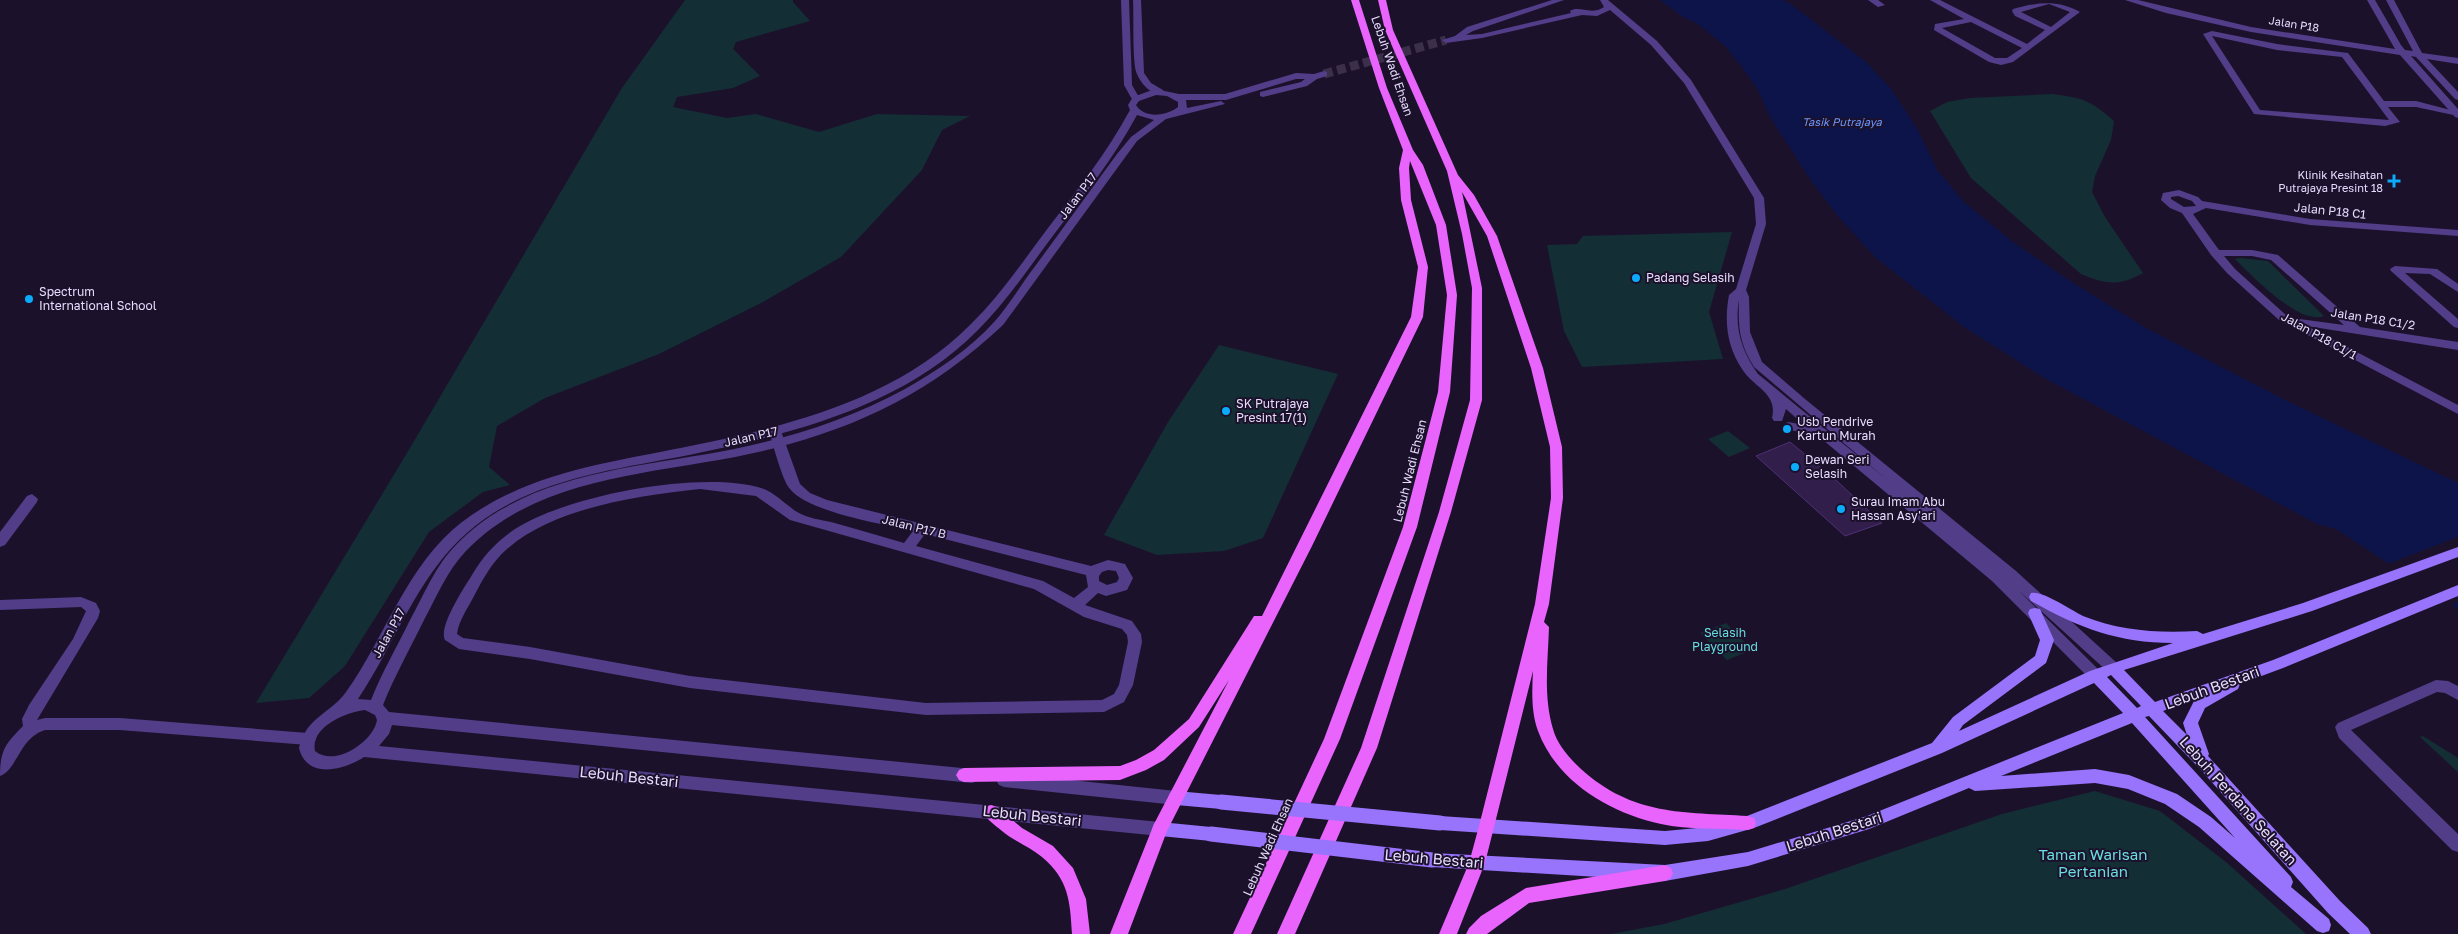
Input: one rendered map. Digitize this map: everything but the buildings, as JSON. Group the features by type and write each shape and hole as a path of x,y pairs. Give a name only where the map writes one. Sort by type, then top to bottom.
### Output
{"main road":[{"name":"Lebuh Wadi Ehsan","path":"1242,934 1332,739 1410,527 1444,392 1452,295 1440,224 1418,165 1408,150 1382,88 1355,0"},
{"name":"Lebuh Wadi Ehsan","path":"1286,934 1369,748 1445,512 1476,400 1477,288 1452,171 1389,30 1382,0"},
{"path":"1119,934 1160,829 1305,546 1417,317 1423,267 1406,200 1404,168 1408,150"},
{"path":"1448,934 1477,863 1487,826 1542,604 1557,498 1556,447 1537,368 1492,236 1469,194 1452,171"},
{"path":"964,775 1120,773 1141,765 1159,755 1194,723 1305,546"},
{"path":"1176,798 1440,823 1665,838 1708,834 1748,823 1937,748 2112,668 2329,599 2458,552"},
{"name":"Lebuh Bestari","path":"1160,829 1432,860 1665,873 1748,859 1869,822 2134,715 2278,664 2458,590"},
{"path":"2036,597 2070,618 2097,629 2129,636 2159,639 2217,636"},
{"path":"1542,604 1540,711 1546,733 1557,755 1580,780 1639,811 1663,817 1748,823"},
{"path":"1937,748 1958,721 2041,659 2047,640 2036,613"},
{"path":"2206,765 2190,723 2200,704 2278,664"},
{"name":"Lebuh Perdana Selatan","path":"2112,668 2154,709 2334,907 2362,934"},
{"name":"Lebuh Perdana Selatan","path":"2095,675 2134,715 2328,930"},
{"path":"1962,785 2095,776 2129,782 2171,799 2205,822 2328,930"},
{"path":"991,812 1016,832 1047,851 1067,873 1078,898 1081,934"},
{"path":"1475,934 1487,922 1526,896 1665,873"}],"street":[{"path":"1125,0 1128,85 1135,104 1146,116 1163,117 1178,112 1222,104 1304,84 1314,77 1324,74"},
{"path":"1137,0 1140,73 1148,85 1160,92 1179,97 1226,97 1296,76 1314,77"},
{"path":"1457,37 1470,28 1560,0"},
{"path":"1564,0 1565,7 1581,13 1622,17"},
{"path":"1872,0 1881,5"},
{"path":"1934,0 2027,48"},
{"path":"1970,20 1938,26 1937,28 1996,61 2006,62 2027,48 2076,12 2050,0 2016,12 2051,30"},
{"name":"Jalan P18","path":"2129,0 2208,20 2270,32 2400,49"},
{"name":"Jalan P18","path":"2150,0 2282,28 2458,61"},
{"path":"2372,0 2400,49 2458,115"},
{"path":"2390,0 2418,52 2458,97"},
{"path":"1594,14 1607,10 1606,2"},
{"path":"1606,2 1654,43 1688,82 1759,198 1761,224 1741,290 1734,295 1730,312 1735,344 1754,377 1776,396 1801,411 1819,416 1977,546 2036,597 2112,668"},
{"path":"1446,40 1457,37 1482,36 1581,13"},
{"path":"2207,34 2345,55 2372,92 2394,120 2394,123 2257,112 2207,34"},
{"name":"Jalan P18","path":"2418,52 2458,56"},
{"path":"1135,104 1149,93 1160,92"},
{"path":"2372,92 2418,100 2444,100"},
{"path":"1178,112 1183,104 1179,97"},
{"name":"Jalan P17","path":"380,712 384,684 446,567 467,541 485,526 538,496 574,483 777,437 869,399 913,377 963,339 993,307 1116,146 1135,104"},
{"path":"2381,104 2416,104 2458,115"},
{"name":"Jalan P17","path":"343,708 374,661 424,571 451,538 482,514 533,486 560,476 829,427 890,402 939,375 979,344 999,323 1120,156 1134,139 1163,117"},
{"name":"Jalan P18 C1/1","path":"2201,204 2195,198 2184,194 2174,193 2166,195 2167,202 2185,210 2215,253 2231,271 2283,318 2458,410"},
{"path":"2185,210 2196,211 2202,207 2201,204"},
{"name":"Jalan P18 C1","path":"2201,204 2310,222 2458,233"},
{"path":"2215,253 2252,253 2274,257 2358,332"},
{"path":"2458,289 2433,272 2394,269 2458,325"},
{"path":"1741,290 1744,297 1744,332 1752,354 1758,364 1801,411 1824,433 1969,552 2036,613 2095,675"},
{"name":"Jalan P18 C1/2","path":"2283,318 2358,332 2458,346"},
{"path":"2335,328 2337,340 2344,351"},
{"path":"1776,396 1783,422 1824,433"},
{"name":"Jalan P17 B","path":"777,437 794,486 805,496 824,504 1094,572"},
{"path":"696,486 759,492 795,517 1038,585 1076,605 1089,613 1127,625 1134,634 1135,642 1126,685 1119,698 1113,703 1104,706 926,709 690,682 530,653 459,643 450,636 452,626 477,578 502,546 533,525 554,516 604,502 696,486"},
{"path":"0,542 32,499"},
{"path":"901,547 916,527"},
{"path":"1108,564 1119,567 1126,574 1125,582 1117,589 1106,591 1096,587 1092,580 1094,572 1108,564"},
{"path":"1076,605 1096,587"},
{"path":"0,605 81,602 89,604 93,610 92,616 81,637 34,709 29,719 31,728"},
{"path":"2458,694 2448,687 2436,686 2342,727 2344,734 2458,844"},
{"path":"380,712 384,728 377,740 365,751 343,762 319,762 309,755 307,750 308,738 323,720 343,708 355,705 380,712 1176,798"},
{"path":"0,769 19,740 31,728 62,722 120,724 308,738"},
{"name":"Lebuh Bestari","path":"365,751 1160,829"}],"green space":[{"path":"685,0 793,0 810,21 736,42 733,49 760,76 733,88 677,97 673,107 727,118 756,114 819,132 877,114 970,116 942,130 922,170 841,257 763,302 659,354 545,398 497,426 489,467 510,485 483,492 429,532 345,666 309,698 256,703 404,458 622,88"},
{"path":"2052,94 2086,101 2099,108 2114,121 2111,140 2095,176 2092,192 2105,217 2143,273 2119,282 2105,282 2081,274 1971,178 1930,111 1947,102 1970,98"},
{"name":"Padang Selasih","path":"1732,232 1709,312 1723,359 1582,367 1564,331 1547,245 1577,244 1583,236"},
{"path":"2235,259 2268,261 2324,316 2314,317 2302,314 2290,307 2264,287"},
{"path":"1219,345 1338,374 1263,538 1224,551 1157,555 1104,535 1168,422"},
{"path":"1728,431 1750,448 1729,457 1708,439"},
{"name":"Selasih Playground","path":"1726,623 1752,650 1727,660 1700,633"},
{"path":"2423,736 2458,758 2458,772 2420,737"},
{"name":"Taman Warisan Pertanian","path":"2095,791 2160,811 2226,862 2306,934 1611,934 1664,924 1785,889 2002,814"}],"water":[{"name":"Tasik Putrajaya","path":"1660,0 1783,0 1792,5 1866,62 1892,90 1919,132 1937,170 1964,202 2013,242 2073,283 2146,328 2281,398 2458,483 2458,609 2336,529 2317,524 2048,380 1964,327 1875,257 1837,215 1812,182 1770,117 1758,90 1726,47 1698,24 1683,17"}],"pier":[{"path":"2458,537 2458,602 2449,606 2385,565"}],"tunnel":[{"path":"1324,74 1446,40"}],"place":[{"name":"Klinik Kesihatan Putrajaya Presint 18","path":"2394,181"},
{"name":"Padang Selasih","path":"1636,278"},
{"name":"Spectrum International School","path":"29,299"},
{"name":"SK Putrajaya Presint 17(1)","path":"1226,411"},
{"name":"Usb Pendrive Kartun Murah","path":"1787,429"},
{"name":"Dewan Seri Selasih","path":"1795,467"},
{"name":"Surau Imam Abu Hassan Asy'ari","path":"1841,509"}]}
